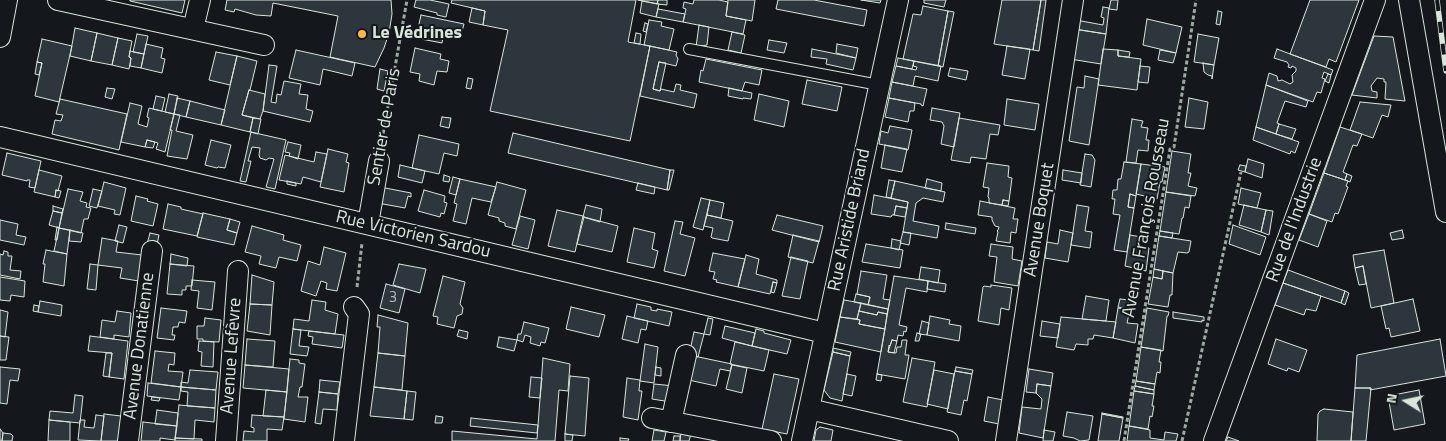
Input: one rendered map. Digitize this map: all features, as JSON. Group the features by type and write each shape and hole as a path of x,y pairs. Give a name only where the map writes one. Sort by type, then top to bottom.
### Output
{"street":[{"path":"0,37 7,0"},
{"path":"58,0 264,45"},
{"path":"193,29 200,0"},
{"name":"Rue Aristide Briand","path":"802,441 898,0"},
{"name":"Avenue Boquet","path":"1006,441 1073,0"},
{"name":"Rue de l'Industrie","path":"1214,441 1375,0"},
{"path":"1409,0 1446,212"},
{"name":"Rue Victorien Sardou","path":"0,137 825,333"},
{"name":"Sentier de Paris","path":"366,223 379,161"},
{"name":"Avenue Donatienne","path":"128,441 152,251"},
{"name":"Avenue Lefèvre","path":"226,441 238,272"},
{"path":"344,441 359,314 354,307"},
{"path":"686,354 662,420 771,441"},
{"path":"809,409 948,441"}],"lane":[{"path":"689,49 879,85"}],"path":[{"name":"Sentier de Paris","path":"379,161 407,0"},
{"name":"Avenue François Rousseau","path":"1124,441 1170,149 1174,147 1196,0"},
{"path":"1182,441 1241,172"},
{"path":"354,307 366,223"}],"building":[{"path":"130,0 185,0 182,13"},
{"name":"Le Védrines","path":"227,0 391,0 392,14 389,33 375,67 330,57 338,16 273,3 271,16 256,15 235,9 234,12 225,10"},
{"path":"416,0 430,0 449,4 446,17 414,7"},
{"path":"452,0 636,0 628,42 650,46 630,141 490,111 508,30 483,25 485,11 451,3"},
{"path":"638,0 658,0 657,4"},
{"path":"658,0 667,0 667,5 657,4"},
{"path":"694,0 728,2 726,16 746,20 743,34 683,22 686,9 683,8 684,2 693,4"},
{"path":"728,0 755,0 752,21 726,16"},
{"path":"778,0 814,0 867,10 864,26 776,9"},
{"path":"861,0 881,0 880,3"},
{"path":"924,0 946,0 944,7 924,3"},
{"path":"1002,0 1041,0 1033,50 994,44"},
{"path":"1041,0 1046,0 1039,51 1033,50"},
{"path":"1111,0 1118,0 1117,10 1109,9"},
{"path":"1310,0 1359,0 1336,62 1329,59 1326,67 1290,54"},
{"path":"642,1 659,4 656,17 640,13"},
{"path":"923,6 948,11 938,66 903,59 913,14 921,15"},
{"path":"1103,7 1109,8 1106,34 1074,29 1076,20 1103,25 1104,18 1101,17"},
{"path":"472,8 485,11 483,25 469,22"},
{"path":"658,9 685,14 683,22 656,17"},
{"path":"948,11 954,12 943,67 938,66"},
{"path":"1218,11 1222,12 1220,25 1216,24"},
{"path":"421,15 464,24 461,35 444,32 442,43 416,38"},
{"path":"1147,19 1182,27 1176,53 1143,45"},
{"path":"649,20 662,22 661,26 674,29 669,50 644,45"},
{"path":"645,23 648,24 646,32 643,31"},
{"path":"699,25 709,27 707,45 696,47"},
{"path":"75,28 97,33 91,61 70,56"},
{"path":"1074,29 1106,34 1101,64 1070,59"},
{"path":"732,32 745,35 741,53 728,50"},
{"path":"97,33 118,38 112,65 91,61"},
{"path":"636,33 641,34 640,44 634,43"},
{"path":"137,34 148,36 144,54 133,52"},
{"path":"1198,34 1219,38 1214,65 1194,62"},
{"path":"1374,36 1393,37 1405,101 1385,99 1386,82 1384,82 1384,79 1377,78 1371,86 1372,91 1377,92 1377,98 1352,95"},
{"path":"118,38 132,41 129,69 112,65"},
{"path":"42,39 72,46 59,102 35,96 42,63 37,62"},
{"path":"769,40 787,43 784,53 767,50"},
{"path":"146,44 163,48 161,58 165,59 162,73 141,68"},
{"path":"837,44 858,48 856,58 836,53"},
{"path":"650,46 677,52 678,59 676,66 659,62 653,89 674,92 676,84 681,85 680,90 697,94 694,108 640,96"},
{"path":"1007,46 1030,49 1025,79 1002,75"},
{"path":"415,48 441,54 440,59 449,61 447,72 437,71 434,85 419,81 420,74 410,72"},
{"path":"812,49 856,58 853,70 826,64 827,59 811,57"},
{"path":"1103,49 1118,50 1118,56 1141,59 1137,90 1098,85"},
{"path":"1277,49 1333,70 1331,75 1324,72 1322,78 1325,79 1321,93 1317,92 1313,102 1266,85 1269,73 1277,76 1278,81 1282,80 1290,84 1293,82 1292,75 1296,68 1288,67 1287,62 1274,58"},
{"path":"296,50 355,63 352,76 323,69 320,85 289,78"},
{"path":"1118,50 1130,52 1129,57 1118,56"},
{"path":"1160,50 1176,53 1173,63 1158,60"},
{"path":"130,51 144,54 141,68 130,66"},
{"path":"216,52 237,56 230,85 209,80"},
{"path":"237,56 257,61 242,115 253,118 250,132 221,125"},
{"path":"898,58 914,61 912,69 896,66"},
{"path":"706,59 762,70 759,85 745,82 742,91 699,82 701,70 703,71"},
{"path":"914,61 941,66 938,81 915,76 913,86 892,82 896,66 916,70 917,67 913,66"},
{"path":"37,62 42,63 39,75 35,74"},
{"path":"659,62 666,63 660,91 653,89"},
{"path":"1203,63 1214,65 1212,79 1212,76 1204,72"},
{"path":"269,65 277,66 271,102 276,103 277,94 281,95 284,81 301,84 299,94 308,95 306,109 313,111 310,122 263,111"},
{"path":"1140,66 1150,67 1148,83 1138,82"},
{"path":"950,68 968,71 966,80 948,76"},
{"path":"380,69 388,71 384,91 377,89"},
{"path":"1328,74 1331,75 1329,83 1325,81"},
{"path":"1085,76 1099,79 1089,145 1069,141 1077,87 1084,88"},
{"path":"468,78 473,79 471,89 466,88"},
{"path":"807,80 842,87 837,111 802,104"},
{"path":"892,82 927,89 923,106 889,98"},
{"path":"1266,85 1308,101 1306,107 1285,101 1277,123 1279,124 1276,134 1256,127"},
{"path":"107,88 115,89 112,99 105,97"},
{"path":"729,88 752,93 751,99 728,96"},
{"path":"249,90 265,94 260,119 242,115"},
{"path":"169,94 178,96 174,114 165,112"},
{"path":"759,94 789,101 784,127 754,120"},
{"path":"156,96 165,98 162,111 153,109"},
{"path":"177,98 190,101 186,117 174,114"},
{"path":"889,98 915,103 914,111 910,111 908,122 885,117"},
{"path":"1189,98 1208,102 1204,129 1185,127"},
{"path":"60,99 127,114 119,150 52,134 55,120 61,121 63,115 56,114"},
{"path":"1007,99 1039,104 1035,130 1004,125"},
{"path":"190,101 225,110 221,125 186,117"},
{"path":"1360,102 1391,105 1388,117 1382,115 1373,138 1350,130"},
{"path":"130,103 142,106 138,124 147,127 149,108 174,114 165,152 156,149 158,143 147,140 145,147 121,142"},
{"path":"932,108 960,113 954,147 941,144 944,126 942,122 930,120"},
{"path":"174,114 180,115 176,131 193,135 187,159 167,156"},
{"path":"442,117 451,118 449,128 440,126"},
{"path":"253,118 261,119 258,134 250,132"},
{"path":"959,118 1000,125 998,135 990,134 986,159 971,157 970,163 951,160"},
{"path":"1132,119 1143,121 1141,127 1148,128 1146,140 1149,140 1148,151 1138,150 1136,163 1126,162"},
{"path":"1279,124 1296,129 1292,139 1276,134"},
{"path":"890,126 912,130 908,150 879,144 881,131 888,133"},
{"path":"1256,127 1299,142 1295,153 1291,151 1290,154 1253,140"},
{"path":"1340,127 1362,134 1357,146 1353,145 1343,172 1347,174 1345,180 1324,173"},
{"path":"251,132 286,140 275,189 266,187 274,159 269,158 266,160 260,158 260,148 252,147 248,161 251,161 246,182 240,181"},
{"path":"513,133 670,170 667,190 508,153"},
{"path":"419,135 459,144 457,156 444,153 439,174 412,168"},
{"path":"147,140 155,142 153,148 145,147"},
{"path":"211,140 231,145 225,168 205,165"},
{"path":"288,142 301,145 298,159 289,156 290,153 285,152"},
{"path":"885,145 907,149 902,172 881,168"},
{"path":"328,149 348,154 346,162 349,163 344,192 320,187"},
{"path":"1172,151 1191,154 1188,173 1191,173 1188,186 1197,188 1195,196 1166,192"},
{"path":"316,152 327,154 321,182 303,177 301,184 279,180 285,155 314,162"},
{"path":"7,153 41,161 35,188 29,187 30,180 27,181 2,175"},
{"path":"1085,154 1092,155 1095,160 1091,187 1080,185"},
{"path":"1248,159 1264,164 1262,178 1245,172"},
{"path":"1124,162 1141,164 1136,196 1130,194 1128,207 1134,208 1127,252 1114,250 1120,215 1113,214 1115,199 1112,199 1113,190 1117,190 1118,179 1121,179"},
{"path":"987,163 1009,166 1008,177 1012,178 1009,201 1003,200 1002,205 989,203 989,188 983,187"},
{"path":"1141,164 1165,167 1157,199 1136,194"},
{"path":"400,165 425,171 422,183 398,177"},
{"path":"1240,165 1246,166 1245,172 1238,170"},
{"path":"39,170 62,176 55,197 34,192"},
{"path":"670,170 674,170 669,190 667,190"},
{"path":"1063,170 1082,173 1081,183 1062,180"},
{"path":"1324,173 1348,181 1346,186 1348,187 1338,214 1335,213 1332,222 1309,214"},
{"path":"1347,174 1352,176 1350,182 1345,180"},
{"path":"444,175 450,177 449,182 443,181"},
{"path":"453,177 460,179 456,195 449,193"},
{"path":"460,179 496,187 491,202 472,198 466,224 453,221 457,204 454,203"},
{"path":"927,179 942,183 941,191 925,188"},
{"path":"889,180 895,181 891,198 886,197"},
{"path":"287,181 296,183 296,186 287,184"},
{"path":"895,181 945,192 943,202 923,198 916,203 913,221 939,226 937,238 903,232 908,202 891,198"},
{"path":"104,182 126,188 120,215 114,214 115,210 98,206"},
{"path":"497,182 526,190 516,229 505,226 505,223 499,221 499,218 488,215"},
{"path":"638,183 655,187 654,194 636,190"},
{"path":"375,186 411,193 411,197 408,196 405,208 372,202"},
{"path":"1241,188 1261,193 1257,208 1238,204"},
{"path":"68,189 83,192 80,201 87,203 86,207 91,208 88,219 84,219 81,233 59,228"},
{"path":"93,189 102,191 97,208 89,206"},
{"path":"56,190 61,191 59,198 55,197"},
{"path":"424,190 445,196 444,202 447,203 444,214 441,213 440,217 418,211"},
{"path":"1166,192 1191,196 1189,208 1185,207 1179,234 1160,231"},
{"path":"1130,194 1136,196 1134,208 1128,207"},
{"path":"874,195 908,202 907,208 896,206 894,215 891,217 871,214"},
{"path":"136,196 158,204 153,226 131,221"},
{"path":"701,198 710,200 703,230 693,227"},
{"path":"710,200 724,203 721,218 707,215"},
{"path":"1003,200 1009,201 1008,206 1002,205"},
{"path":"980,201 1015,208 1013,219 1018,219 1016,233 1011,232 1010,243 996,241 999,227 995,226 992,217 978,215"},
{"path":"168,204 203,214 197,236 163,229"},
{"path":"586,205 602,209 600,222 583,217"},
{"path":"1077,205 1089,207 1085,231 1092,232 1090,248 1071,245"},
{"path":"1244,205 1266,210 1261,232 1239,225"},
{"path":"53,206 63,209 62,213 53,211"},
{"path":"896,206 907,208 905,217 894,215"},
{"path":"557,210 583,216 575,252 548,246"},
{"path":"1266,210 1273,211 1269,235 1261,232"},
{"path":"53,211 62,213 59,228 49,225"},
{"path":"203,213 230,219 227,230 237,233 234,245 197,237"},
{"path":"1309,214 1327,221 1318,247 1299,240"},
{"path":"707,215 733,221 728,241 711,237 713,228 704,226"},
{"path":"777,215 823,226 819,242 772,230"},
{"path":"520,216 535,220 528,249 512,245"},
{"path":"584,217 618,226 612,252 577,244"},
{"path":"230,219 240,222 237,233 227,230"},
{"path":"0,220 18,224 16,235 26,237 24,245 0,240"},
{"path":"675,221 683,222 680,234 695,238 685,276 664,271"},
{"path":"946,223 976,228 975,234 945,229"},
{"path":"119,225 127,227 123,243 115,241"},
{"path":"1233,225 1266,237 1260,255 1229,244"},
{"path":"252,226 284,235 283,240 301,245 297,261 279,257 276,268 259,264 261,256 245,252"},
{"path":"57,227 59,228 57,240 55,240"},
{"path":"59,228 70,230 67,254 54,251"},
{"path":"634,228 655,233 652,249 658,251 654,268 627,262"},
{"path":"70,230 83,233 81,242 69,241"},
{"path":"1060,230 1073,233 1068,262 1045,258 1047,242 1058,244"},
{"path":"1402,230 1404,238 1392,240 1390,233"},
{"path":"1160,231 1173,233 1172,238 1159,236"},
{"path":"903,232 911,233 909,245 900,243"},
{"path":"150,233 159,235 156,250 146,248"},
{"path":"793,235 819,241 813,263 788,257"},
{"path":"1130,235 1141,237 1140,247 1149,248 1146,271 1125,266"},
{"path":"1159,236 1191,241 1189,252 1178,252 1173,273 1154,269"},
{"path":"102,238 118,241 116,252 142,255 139,281 120,278 122,268 98,265"},
{"path":"892,239 901,241 899,250 891,248"},
{"path":"866,244 903,250 900,268 862,262"},
{"path":"991,244 1013,247 1012,259 1022,261 1018,286 994,282 997,257 989,256"},
{"path":"324,247 346,253 337,291 326,289 327,283 321,281 316,296 301,291 308,261 320,265"},
{"path":"46,250 67,254 64,286 43,282 45,264 43,264"},
{"path":"1384,250 1394,303 1371,308 1363,266 1355,268 1353,255"},
{"path":"4,251 8,252 8,256 12,256 10,270 21,271 20,279 0,275 0,254 3,255"},
{"path":"713,253 745,259 738,287 716,282 717,280 713,279 715,272 709,271"},
{"path":"171,254 188,258 187,266 170,264"},
{"path":"746,255 759,259 756,274 777,280 777,283 773,282 770,294 738,287"},
{"path":"791,257 808,261 800,299 782,296"},
{"path":"90,264 98,265 96,290 87,289"},
{"path":"170,264 194,266 192,286 186,286 186,290 182,290 182,295 167,294"},
{"path":"399,264 426,269 420,293 393,285"},
{"path":"1363,266 1366,284 1359,285 1355,268"},
{"path":"921,267 940,270 938,283 919,279"},
{"path":"1154,269 1163,271 1162,279 1153,277"},
{"path":"1288,270 1345,291 1341,303 1283,283"},
{"path":"861,271 887,275 883,299 890,300 888,309 868,305 870,297 857,294"},
{"path":"1163,271 1173,273 1172,295 1170,295 1168,307 1148,304 1153,277 1162,279"},
{"path":"252,275 274,282 272,305 250,304"},
{"path":"443,276 465,282 460,304 463,308 462,314 457,316 454,328 437,324 438,317 433,316"},
{"path":"894,276 928,281 927,292 906,288 899,325 907,327 906,332 904,331 903,336 898,335 897,341 892,340 889,345 888,352 896,353 897,347 901,347 902,340 907,340 905,355 909,355 905,379 877,374"},
{"path":"0,277 25,281 24,297 11,295 10,301 0,300"},
{"path":"192,280 215,282 212,310 197,308 199,291 191,290"},
{"path":"928,281 946,284 945,292 927,289"},
{"path":"773,282 777,283 774,293 771,292"},
{"path":"1283,283 1321,296 1316,311 1306,309 1304,315 1275,305"},
{"path":"386,284 405,289 399,313 380,308"},
{"path":"991,285 1012,288 1009,310 1001,308 999,325 978,321 983,287 991,287"},
{"path":"1345,291 1349,293 1345,305 1341,303"},
{"path":"856,294 870,297 868,305 854,302"},
{"path":"1086,296 1109,300 1106,321 1082,319"},
{"path":"1120,299 1129,300 1128,309 1118,307"},
{"path":"1413,299 1420,331 1391,337 1389,328 1386,329 1381,306"},
{"path":"312,300 326,302 325,310 338,314 335,334 293,329 294,319 309,321"},
{"path":"844,300 861,303 857,319 840,317"},
{"path":"40,301 62,305 61,316 38,312"},
{"path":"861,303 888,309 887,314 878,312 877,315 859,311"},
{"path":"250,304 272,305 270,335 247,331"},
{"path":"637,304 651,307 651,310 657,311 657,309 672,312 669,326 634,318"},
{"path":"34,305 39,306 38,312 33,311"},
{"path":"571,307 605,315 599,337 566,329"},
{"path":"161,308 187,311 185,323 179,322 178,327 173,327 172,335 175,335 174,340 157,338"},
{"path":"1118,308 1130,310 1127,323 1138,324 1135,343 1113,338"},
{"path":"1147,308 1169,312 1163,351 1141,347"},
{"path":"0,310 8,312 5,337 0,336"},
{"path":"117,311 131,313 129,337 114,335 114,339 100,337 102,320 115,322"},
{"path":"859,311 877,315 878,312 887,314 885,329 859,324 860,320 857,319"},
{"path":"1173,312 1204,317 1204,321 1173,318"},
{"path":"378,315 408,323 405,356 378,353 380,327 377,327"},
{"path":"627,316 648,321 646,330 641,329 638,343 622,339"},
{"path":"930,316 950,320 949,324 961,326 959,341 927,335"},
{"path":"840,317 860,320 859,324 885,329 881,352 835,342"},
{"path":"1061,317 1116,322 1113,338 1094,335 1093,339 1088,339 1088,345 1076,344 1074,350 1056,347"},
{"path":"205,318 221,320 219,342 197,339 197,326 204,326"},
{"path":"708,318 713,319 710,335 704,334"},
{"path":"922,321 929,323 927,335 919,334"},
{"path":"1042,321 1060,324 1058,338 1040,336"},
{"path":"524,322 549,328 545,343 541,342 540,346 530,343 531,337 525,335 523,342 517,340 518,334 521,334"},
{"path":"725,326 755,333 752,346 722,338"},
{"path":"293,329 301,330 299,346 309,347 307,356 290,354"},
{"path":"756,329 791,340 787,354 752,346"},
{"path":"459,330 468,332 467,339 457,336"},
{"path":"309,331 344,335 342,348 312,344 313,337 308,336"},
{"path":"694,332 704,334 698,357 689,355"},
{"path":"917,333 921,334 919,341 915,341"},
{"path":"0,336 9,337 6,360 0,360"},
{"path":"90,336 128,341 124,379 109,377 112,353 88,351"},
{"path":"499,337 517,340 514,351 497,347"},
{"path":"247,339 275,341 273,367 245,365"},
{"path":"1276,339 1307,350 1299,372 1288,368 1287,371 1268,364"},
{"path":"1440,339 1446,376 1370,390 1371,388 1355,388 1357,355"},
{"path":"892,340 897,341 894,353 888,352"},
{"path":"199,341 214,342 213,367 201,366 202,352 198,351"},
{"path":"735,342 769,350 764,371 730,364"},
{"path":"645,344 658,347 654,383 640,381"},
{"path":"1141,347 1161,350 1160,373 1157,372 1155,384 1136,381"},
{"path":"833,348 851,352 850,356 833,352"},
{"path":"155,351 175,353 174,365 169,364 168,371 183,372 181,387 151,383"},
{"path":"833,352 850,356 842,401 830,398 824,390"},
{"path":"106,353 112,353 109,377 103,376"},
{"path":"378,353 405,356 402,390 374,387"},
{"path":"689,355 732,364 730,371 720,369 716,386 684,379"},
{"path":"543,358 570,364 568,391 559,390 555,441 452,441 452,431 537,439"},
{"path":"912,358 935,362 927,407 903,402"},
{"path":"290,359 299,360 299,363 305,364 302,387 300,387 298,397 308,397 305,422 284,419"},
{"path":"245,365 289,369 287,392 243,388"},
{"path":"732,365 747,368 742,393 726,389"},
{"path":"0,367 20,369 18,381 10,380 7,404 0,403"},
{"path":"656,367 661,368 661,376 655,375"},
{"path":"956,367 973,370 972,374 955,371"},
{"path":"1029,369 1053,373 1051,386 1037,384 1036,393 1026,392"},
{"path":"190,370 218,372 216,390 181,387 181,382 188,383"},
{"path":"934,370 954,374 948,409 927,404"},
{"path":"955,371 972,374 967,401 964,400 961,415 947,412"},
{"path":"774,374 799,379 787,434 762,429"},
{"path":"847,374 856,376 852,396 843,394"},
{"path":"877,374 882,375 881,381 876,380"},
{"path":"570,376 589,378 585,436 565,434"},
{"path":"531,377 542,378 540,398 529,397"},
{"path":"627,378 640,380 639,391 642,391 638,420 623,417"},
{"path":"320,380 340,382 338,394 319,392"},
{"path":"1136,381 1155,384 1154,390 1135,386"},
{"path":"148,383 181,387 179,400 147,396"},
{"path":"654,384 674,386 671,402 652,399"},
{"path":"1037,384 1051,386 1043,438 1019,433 1022,407 1041,409 1042,399 1036,393"},
{"path":"1135,386 1154,390 1154,394 1134,391"},
{"path":"181,387 216,390 215,408 187,406 188,392 181,391"},
{"path":"374,387 407,391 404,419 370,416"},
{"path":"1355,388 1371,388 1366,441 1351,441"},
{"path":"266,390 287,392 284,417 263,416"},
{"path":"1419,390 1425,424 1394,430 1388,396"},
{"path":"407,391 416,392 413,420 404,419"},
{"path":"1134,391 1154,394 1152,406 1154,406 1148,429 1129,426"},
{"path":"319,392 338,394 337,410 323,409 321,424 315,423"},
{"path":"75,395 83,396 80,423 49,420 50,411 73,413"},
{"path":"152,397 160,398 159,401 151,400"},
{"path":"988,397 1008,401 1004,425 984,421"},
{"path":"179,405 215,408 214,422 195,420 194,439 175,438"},
{"path":"1324,409 1353,412 1351,441 1317,441 1318,414"},
{"path":"157,410 178,413 177,426 155,424"},
{"path":"1067,412 1093,416 1089,440 1080,441 1063,436"},
{"path":"104,414 121,416 118,441 101,441"},
{"path":"1102,414 1123,417 1123,418"},
{"path":"1102,414 1123,418 1119,441 1098,441"},
{"path":"96,415 104,416 101,441 78,440 80,420 85,420 84,427 94,428"},
{"path":"252,415 284,417 282,430 267,429 267,441 243,441 244,431 254,432 254,428 251,427"},
{"path":"436,416 443,417 442,423 435,423"},
{"path":"471,418 538,425 537,433 470,426"},
{"path":"49,420 70,422 70,441 48,441"},
{"path":"143,422 177,426 175,440 160,438 160,441 141,441"},
{"path":"1129,426 1150,430 1150,438 1164,440 1165,432 1178,434 1176,441 1127,441"},
{"path":"820,427 833,430 831,441 814,441 816,430"},
{"path":"0,429 3,433 2,441 0,441"},
{"path":"654,430 666,432 664,441 652,441"},
{"path":"1044,430 1055,432 1053,441 1043,441"},
{"path":"681,432 691,434 689,441 680,441"},
{"path":"3,433 11,434 13,436 12,441 2,441"},
{"path":"565,434 573,435 572,441 565,441"},
{"path":"674,436 680,436 680,441 673,441"},
{"path":"1228,437 1239,441 1226,441"},
{"path":"175,438 202,439 202,441 175,441"},
{"path":"620,438 629,439 628,441 620,441"}],"railway":[{"path":"1437,0 1446,71"}],"place":[{"name":"Le Védrines","path":"362,34"}]}
